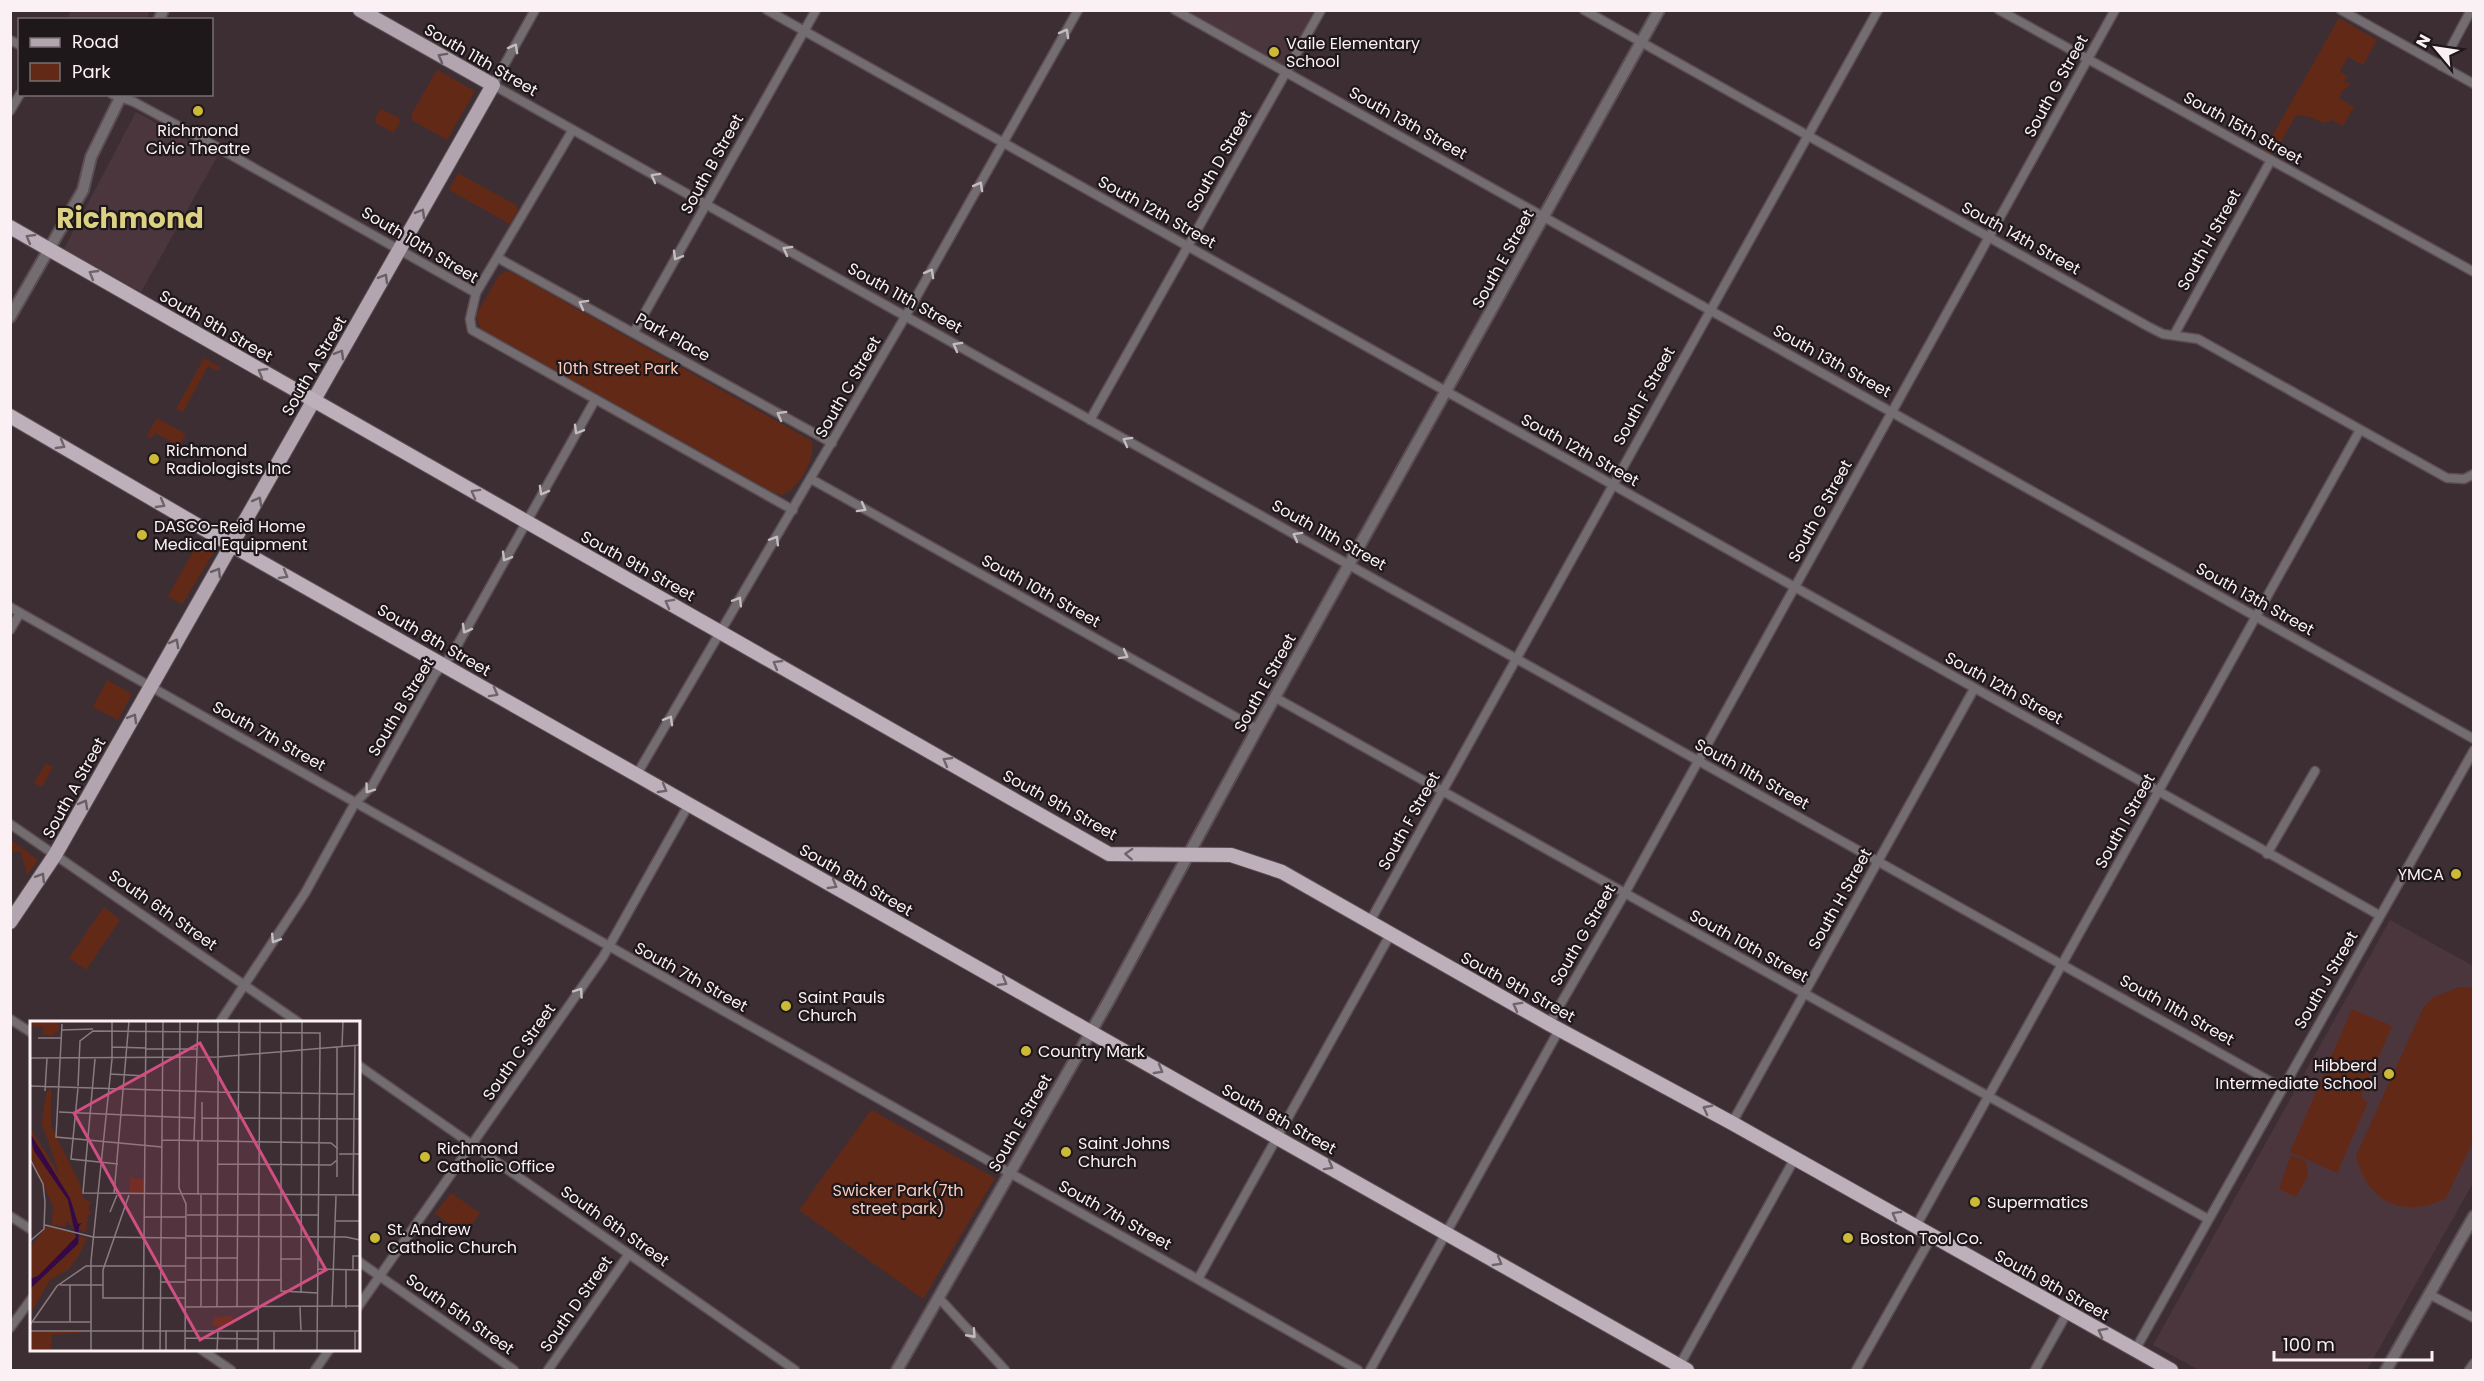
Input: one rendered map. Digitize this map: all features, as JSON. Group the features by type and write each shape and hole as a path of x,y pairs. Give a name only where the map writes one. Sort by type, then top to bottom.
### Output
{"highway":[{"name":"South 9th Street","path":"10,227 1109,854 1187,856 1209,853 1231,855 1282,872 1390,935 1795,1158 2171,1371"},
{"name":"South 8th Street","path":"10,416 233,546 1445,1232 1681,1369"}],"main road":[{"name":"South 11th Street","path":"360,10 493,85"},
{"name":"South A Street","path":"10,922 55,855 233,546 493,85"}],"street":[{"name":"South A Street","path":"493,85 535,10"},
{"name":"South 12th Street","path":"767,10 2379,915"},
{"name":"South B Street","path":"634,332 816,10"},
{"name":"South C Street","path":"637,774 905,317 1078,10"},
{"name":"South 13th Street","path":"1175,10 2474,739"},
{"name":"South D Street","path":"1090,420 1321,10"},
{"name":"South 14th Street","path":"1584,10 2149,327 2174,335 2198,339 2447,478 2463,479 2474,474"},
{"name":"South E Street","path":"897,1371 1167,897 1257,729 1659,10"},
{"name":"South F Street","path":"1369,923 1611,485 1878,10"},
{"name":"South 15th Street","path":"1999,10 2474,272"},
{"name":"South G Street","path":"1370,1371 1624,893 2115,10"},
{"path":"2341,10 2474,84"},
{"path":"2440,66 2471,10"},
{"name":"South 11th Street","path":"493,85 2282,1088"},
{"path":"10,111 19,96"},
{"path":"10,317 83,190 91,157 118,96"},
{"name":"South 10th Street","path":"120,96 400,248 476,293 470,319 472,330 793,510"},
{"path":"476,293 572,131"},
{"name":"South H Street","path":"2174,335 2271,160"},
{"name":"Park Place","path":"498,258 832,443"},
{"name":"South B Street","path":"221,1021 246,986 316,873 355,803 372,786 443,664 453,653 595,400"},
{"name":"South I Street","path":"1916,1226 2360,430"},
{"name":"South 10th Street","path":"811,479 1257,729"},
{"name":"South 7th Street","path":"10,607 1358,1371"},
{"path":"10,630 20,613"},
{"name":"South H Street","path":"1732,1123 1974,689"},
{"name":"South 10th Street","path":"1276,698 2208,1219"},
{"name":"South J Street","path":"2135,1350 2474,750"},
{"path":"2267,854 2315,771"},
{"name":"South C Street","path":"360,1304 473,1145 608,947 689,804"},
{"name":"South 6th Street","path":"10,824 295,1021"},
{"path":"1198,1279 1390,935"},
{"path":"10,1019 30,1032"},
{"name":"South 6th Street","path":"360,1066 795,1371"},
{"path":"1681,1369 1795,1158"},
{"path":"10,1216 30,1229"},
{"path":"2386,1371 2474,1216"},
{"path":"1856,1371 1932,1236"},
{"name":"South D Street","path":"548,1371 629,1254"},
{"name":"South 5th Street","path":"360,1262 514,1371"},
{"path":"2429,1294 2474,1318"},
{"path":"939,1298 1005,1371"},
{"path":"10,1328 30,1301"},
{"path":"2035,1371 2067,1313"},
{"path":"203,1351 231,1371"},
{"path":"315,1371 328,1351"},
{"path":"2469,1371 2474,1363"}],"shaded area":[{"path":"71,10 150,11 147,18 72,18 68,16"},
{"name":"Vaile Elementary School","path":"1175,11 1321,11 1286,72"},
{"path":"136,112 217,157 141,292 64,249"},
{"name":"Hibberd Intermediate School","path":"2390,920 2473,966 2473,1183 2367,1370 2199,1370 2153,1345"}],"green space":[{"path":"2339,18 2377,40 2363,65 2348,57 2340,71 2347,76 2344,81 2351,84 2341,92 2340,99 2354,107 2343,126 2332,120 2323,123 2310,117 2296,115 2273,155 2264,150"},
{"path":"437,70 475,91 447,140 413,121 411,115"},
{"path":"381,109 399,118 400,123 393,133 376,123 376,117"},
{"path":"458,173 516,205 518,210 510,224 449,190"},
{"name":"10th Street Park","path":"507,271 812,441 811,456 799,481 781,495 771,491 481,329 476,315 499,275"},
{"path":"204,358 220,367 218,371 208,366 183,412 176,409"},
{"path":"157,418 186,434 179,446 155,433 152,438 146,437"},
{"path":"198,543 214,552 182,604 168,596"},
{"path":"107,680 132,694 118,720 93,707"},
{"path":"46,763 53,767 42,787 34,783"},
{"path":"11,840 38,860 27,875 21,852 11,851"},
{"path":"104,907 120,920 86,970 69,958"},
{"path":"2459,987 2473,988 2473,1142 2446,1198 2431,1204 2402,1207 2378,1195 2361,1172 2356,1156 2423,1008 2432,998"},
{"path":"2352,1009 2392,1026 2361,1097 2368,1102 2337,1173 2290,1152"},
{"name":"Swicker Park(7th street park)","path":"871,1110 995,1178 923,1299 799,1210"},
{"path":"2291,1155 2306,1161 2308,1176 2296,1197 2279,1189"},
{"path":"451,1193 480,1213 465,1235 435,1214"}],"place":[{"name":"Vaile Elementary School","path":"1274,52"},
{"name":"Richmond Civic Theatre","path":"198,111"},
{"name":"Richmond Radiologists Inc","path":"154,459"},
{"name":"DASCO-Reid Home Medical Equipment","path":"142,535"},
{"name":"YMCA","path":"2456,874"},
{"name":"Saint Pauls Church","path":"786,1006"},
{"name":"Country Mark","path":"1026,1051"},
{"name":"Hibberd Intermediate School","path":"2389,1074"},
{"name":"Saint Johns Church","path":"1066,1152"},
{"name":"Richmond Catholic Office","path":"425,1157"},
{"name":"Supermatics","path":"1975,1202"},
{"name":"St. Andrew Catholic Church","path":"375,1238"},
{"name":"Boston Tool Co.","path":"1848,1238"}],"district":[{"name":"Richmond","path":"130,218"}]}
